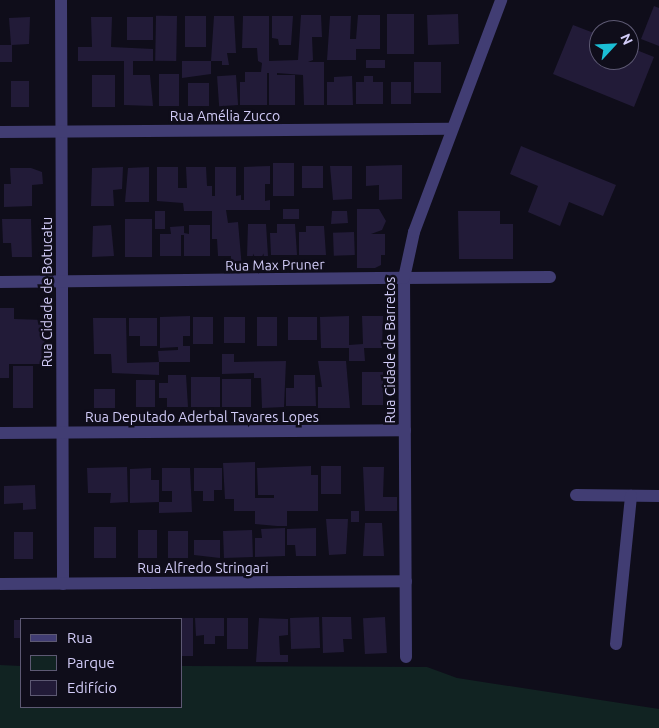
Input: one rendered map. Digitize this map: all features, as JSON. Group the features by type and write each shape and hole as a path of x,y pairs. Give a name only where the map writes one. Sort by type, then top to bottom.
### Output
{"street":[{"name":"Rua Cidade de Botucatu","path":"61,0 63,584"},
{"name":"Rua Cidade de Barretos","path":"406,657 404,278 414,232 451,129 501,0"},
{"name":"Rua Amélia Zucco","path":"0,132 451,129"},
{"name":"Rua Max Pruner","path":"0,282 550,277"},
{"name":"Rua Deputado Aderbal Tavares Lopes","path":"0,433 405,430"},
{"path":"576,495 659,496"},
{"path":"616,644 631,496"},
{"name":"Rua Alfredo Stringari","path":"0,584 406,581"}],"green space":[{"path":"0,665 20,666 20,708 182,708 182,666 427,667 457,678 659,709 659,728 0,728"}],"building":[{"path":"654,6 659,8 659,46 641,39"},
{"path":"387,14 414,14 414,54 387,54"},
{"path":"458,14 459,44 428,45 427,15"},
{"path":"301,15 321,15 322,37 312,37 313,60 308,62 324,62 324,105 304,105 303,75 277,73 277,75 295,75 295,105 269,105 269,73 267,73 267,105 240,105 240,82 245,82 245,72 261,72 262,63 258,61 257,48 242,48 243,16 269,16 269,61 298,60"},
{"path":"358,15 380,15 380,49 356,49 356,60 327,60 330,16 351,16 350,39 356,39"},
{"path":"156,16 177,16 176,61 155,61"},
{"path":"185,16 206,16 206,47 185,47"},
{"path":"214,16 234,16 236,53 227,53 229,65 222,65 222,61 211,61"},
{"path":"272,16 293,16 291,45 279,45 278,39 272,38"},
{"path":"30,17 29,44 11,45 9,18"},
{"path":"91,17 112,17 111,47 153,49 153,61 133,61 133,75 150,75 153,106 124,105 124,61 78,61 78,47 92,47"},
{"path":"127,17 153,17 153,40 127,40"},
{"path":"573,25 589,31 589,70 639,70 639,51 654,57 634,107 553,74"},
{"path":"0,45 12,45 12,62 0,62"},
{"path":"366,60 385,60 385,68 366,68"},
{"path":"182,61 211,61 211,74 182,78"},
{"path":"414,62 441,62 441,93 414,93"},
{"path":"159,74 179,74 179,106 159,106"},
{"path":"92,75 115,75 115,107 92,107"},
{"path":"236,75 238,105 219,106 217,76"},
{"path":"352,76 353,105 327,105 327,82 334,82 334,77"},
{"path":"364,76 373,76 373,82 383,82 383,104 356,104 356,82 364,82"},
{"path":"11,81 29,81 29,107 11,107"},
{"path":"391,82 411,82 411,104 391,104"},
{"path":"188,83 209,83 209,106 188,106"},
{"path":"521,146 616,185 603,216 569,202 560,226 528,212 538,186 510,174"},
{"path":"273,163 294,163 294,196 273,196"},
{"path":"402,165 402,199 379,200 379,185 366,186 366,166"},
{"path":"270,166 270,184 265,184 265,201 270,200 270,210 226,210 228,223 238,222 242,268 230,268 231,256 218,256 217,239 212,239 212,211 184,211 183,203 157,201 157,167 178,167 178,188 187,188 186,167 206,167 207,186 212,186 212,196 215,196 215,167 236,167 236,196 241,195 241,200 244,200 244,167"},
{"path":"302,166 323,166 323,188 302,188"},
{"path":"330,166 352,166 352,199 333,200"},
{"path":"123,167 122,189 113,190 114,206 91,206 92,168"},
{"path":"149,167 149,202 125,202 128,168"},
{"path":"10,168 31,168 42,172 43,184 32,185 32,206 4,207 4,184 11,184"},
{"path":"283,209 299,209 299,219 283,219"},
{"path":"357,209 379,209 386,221 382,230 371,234 385,234 385,255 381,255 381,265 375,268 357,268"},
{"path":"155,211 165,211 165,229 155,229"},
{"path":"332,211 347,211 348,223 331,224"},
{"path":"458,211 500,211 500,224 513,224 513,259 459,259"},
{"path":"2,219 31,219 32,257 12,257 11,243 3,243"},
{"path":"125,219 152,219 152,257 125,257"},
{"path":"248,224 266,224 268,256 247,256"},
{"path":"277,224 295,224 297,255 271,255 270,233 277,233"},
{"path":"111,225 114,256 92,257 93,226"},
{"path":"189,225 210,225 210,256 184,256 184,235 181,235 181,256 160,256 160,234 171,234 170,227 184,226 184,233 189,234"},
{"path":"306,226 324,226 326,255 299,255 299,232 306,232"},
{"path":"354,232 355,255 334,256 333,233"},
{"path":"0,308 14,308 14,319 44,320 45,364 9,364 9,378 0,378"},
{"path":"190,316 190,336 183,336 183,346 190,346 190,362 159,362 158,351 178,350 178,347 160,348 160,317"},
{"path":"349,316 349,345 363,344 362,316 383,316 382,348 364,348 365,361 349,361 349,348 321,348 320,317"},
{"path":"193,317 213,317 213,344 193,344"},
{"path":"224,317 245,317 245,343 224,343"},
{"path":"257,317 277,317 277,346 257,346"},
{"path":"288,317 317,317 317,340 288,340"},
{"path":"93,318 126,318 127,363 159,362 159,375 112,373 111,354 94,354"},
{"path":"129,318 157,318 157,346 140,346 140,336 129,336"},
{"path":"222,354 234,354 234,362 286,361 284,407 262,408 261,378 254,378 254,373 222,374"},
{"path":"318,361 346,361 350,408 318,408 318,387 322,387"},
{"path":"13,366 33,366 33,408 13,408"},
{"path":"362,372 383,372 383,405 362,405"},
{"path":"168,375 186,375 188,407 167,407 167,398 159,398 159,383 168,383"},
{"path":"294,375 315,375 316,406 286,406 286,388 294,388"},
{"path":"191,377 220,377 220,407 191,407"},
{"path":"222,379 251,379 251,407 222,407"},
{"path":"136,380 155,380 155,407 136,407"},
{"path":"94,389 115,389 115,408 94,408"},
{"path":"255,462 255,498 274,498 274,495 258,495 257,468 311,466 311,475 318,475 318,511 287,511 287,526 277,526 255,524 255,511 234,511 234,499 225,499 223,463"},
{"path":"321,466 341,466 341,494 321,494"},
{"path":"127,467 128,502 110,503 111,493 88,493 87,468"},
{"path":"363,467 384,467 383,497 397,497 397,511 365,511"},
{"path":"151,468 151,480 159,480 159,502 130,503 130,469"},
{"path":"162,468 190,468 192,512 159,513 159,502 172,502 172,491 162,491"},
{"path":"194,468 222,468 222,490 214,490 214,501 203,501 203,491 194,491"},
{"path":"35,485 36,509 23,510 23,503 4,504 4,486"},
{"path":"351,511 359,511 359,522 351,522"},
{"path":"326,519 348,519 346,554 329,555"},
{"path":"365,523 382,523 384,556 363,556"},
{"path":"94,527 116,527 116,558 94,558"},
{"path":"285,528 285,556 255,557 255,538 262,538 261,529"},
{"path":"316,528 316,556 296,556 295,545 287,545 287,529"},
{"path":"138,530 157,530 157,558 138,558"},
{"path":"252,530 253,557 224,558 223,531"},
{"path":"168,531 188,531 188,558 168,558"},
{"path":"14,532 33,532 33,559 14,559"},
{"path":"194,540 220,540 220,558 194,555"},
{"path":"319,617 320,648 291,649 290,618"},
{"path":"322,617 351,617 352,639 343,639 344,652 323,653"},
{"path":"385,617 387,653 365,654 363,618"},
{"path":"182,618 193,618 193,656 182,656"},
{"path":"195,618 224,618 224,636 215,636 215,644 204,644 204,635 196,636"},
{"path":"227,618 248,618 248,649 227,649"},
{"path":"259,618 288,619 288,635 279,636 280,655 288,655 288,662 256,662"},
{"path":"14,620 20,620 20,638 14,638"}]}
